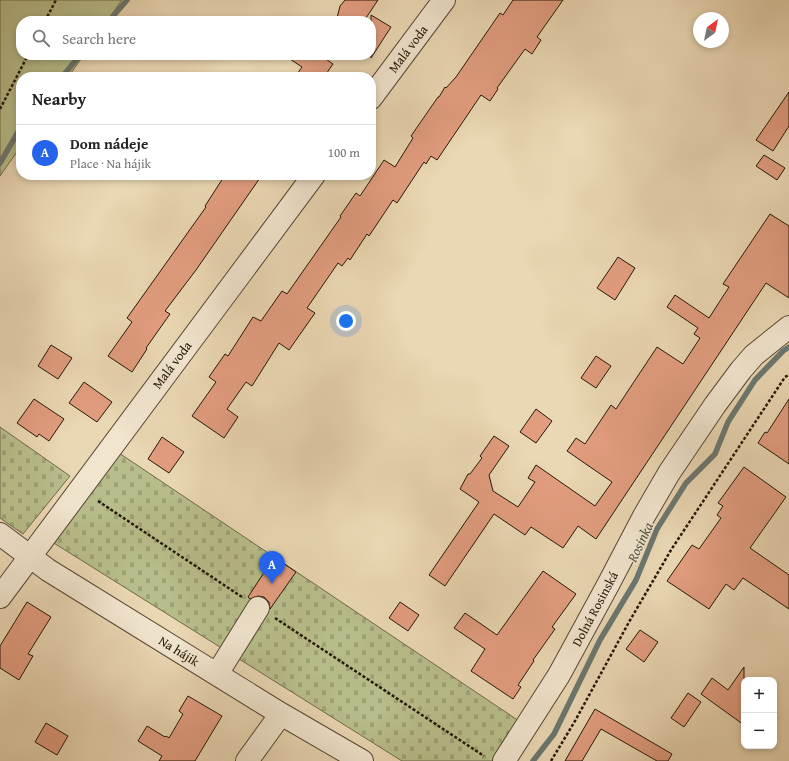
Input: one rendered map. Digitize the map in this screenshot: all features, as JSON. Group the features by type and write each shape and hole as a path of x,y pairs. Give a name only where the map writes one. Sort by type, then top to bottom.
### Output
{"street":[{"name":"Malá voda","path":"376,91 444,0"},
{"name":"Malá voda","path":"0,597 29,556 310,180"},
{"name":"Dolná Rosinská","path":"496,760 559,675 610,583 644,516 670,473 715,405 754,355 789,327"},
{"name":"Na hájik","path":"0,534 48,570 281,714 362,761"},
{"path":"218,674 258,608"},
{"path":"247,761 281,714"}],"path":[{"path":"48,16 56,0"},
{"path":"19,72 25,60"},
{"path":"0,108 16,78"},
{"path":"551,761 671,550 785,377 789,375"},
{"path":"98,501 258,608 496,760"}],"green space":[{"path":"0,0 122,0 111,16 16,16 16,60 80,60 72,72 16,72 16,153 0,176"},
{"path":"0,427 70,476 23,534 0,518"},
{"path":"113,449 522,723 497,761 402,761 49,540"}],"building":[{"path":"345,0 378,0 367,16 338,16 340,6"},
{"path":"513,0 563,0 537,37 541,40 532,54 525,49 497,88 498,89 490,101 481,95 437,160 431,156 426,164 424,162 397,203 393,200 369,236 367,234 350,260 348,258 342,266 338,263 307,308 315,313 289,350 279,343 252,386 246,382 227,409 238,417 224,438 192,416 216,382 209,377 225,354 228,356 253,317 261,321 282,291 287,294 356,193 360,196 371,180 376,180 376,172 384,160 395,167 413,138 411,136 445,87 446,88 456,77 500,13 503,15"},
{"path":"376,18 391,27 376,50"},
{"path":"292,60 327,60 333,64 327,72 298,72 302,67"},
{"path":"789,92 789,126 773,151 756,140"},
{"path":"764,155 785,168 777,180 756,166"},
{"path":"222,180 259,180 196,270 165,311 170,314 146,348 147,349 132,372 108,356 132,322 127,318 206,207 205,206"},
{"path":"770,214 789,226 789,298 766,283 596,539 578,526 563,548 531,527 525,535 494,514 445,586 429,575 479,502 460,489 468,474 470,474 482,458 480,456 494,436 509,446 489,475 493,491 518,507 535,482 528,478 536,465 595,506 612,482 567,451 576,438 585,444 611,405 616,409 657,347 683,364 700,338 694,334 698,328 667,307 675,295 709,318 729,287 723,284"},
{"path":"618,257 635,268 615,300 597,288"},
{"path":"51,345 72,358 58,379 38,366"},
{"path":"596,356 611,366 596,388 581,378"},
{"path":"84,382 112,402 97,422 69,403"},
{"path":"34,399 64,419 49,441 39,434 37,437 17,423"},
{"path":"789,399 789,464 758,443 765,432 767,433"},
{"path":"536,409 552,421 536,443 520,432"},
{"path":"162,437 184,452 169,473 148,459"},
{"path":"744,467 786,497 750,548 789,575 789,609 743,578 734,590 726,584 709,609 667,581 692,545 699,549 721,518 717,515 723,506 718,503"},
{"path":"277,559 296,572 270,609 269,602 264,597 258,596 250,599 248,597 267,568 270,570"},
{"path":"543,571 576,594 552,627 555,629 533,660 534,661 518,685 521,687 513,699 471,671 485,649 454,628 465,613 497,635"},
{"path":"27,602 51,617 28,654 33,656 19,680 0,668 0,646"},
{"path":"400,602 419,615 408,631 389,618"},
{"path":"640,630 658,642 644,662 626,649"},
{"path":"744,667 744,677 741,677 741,723 701,694 712,678 728,690"},
{"path":"688,693 701,702 684,727 671,718"},
{"path":"188,696 222,716 195,761 159,761 162,756 138,741 147,726 169,738 183,714 179,711"},
{"path":"595,709 672,754 668,761 657,761 601,729 582,761 565,761"},
{"path":"46,723 68,736 57,755 35,742"}],"waterway":[{"name":"Malá voda","path":"113,16 127,0"},
{"name":"Malá voda","path":"66,72 76,60"},
{"name":"Malá voda","path":"0,163 16,136"},
{"name":"Rosinka","path":"533,761 554,734 600,640 636,580 657,529 686,483 715,454 728,422 755,380 783,351 789,347"}],"place":[{"name":"Dom nádeje","path":"272,584"}]}
